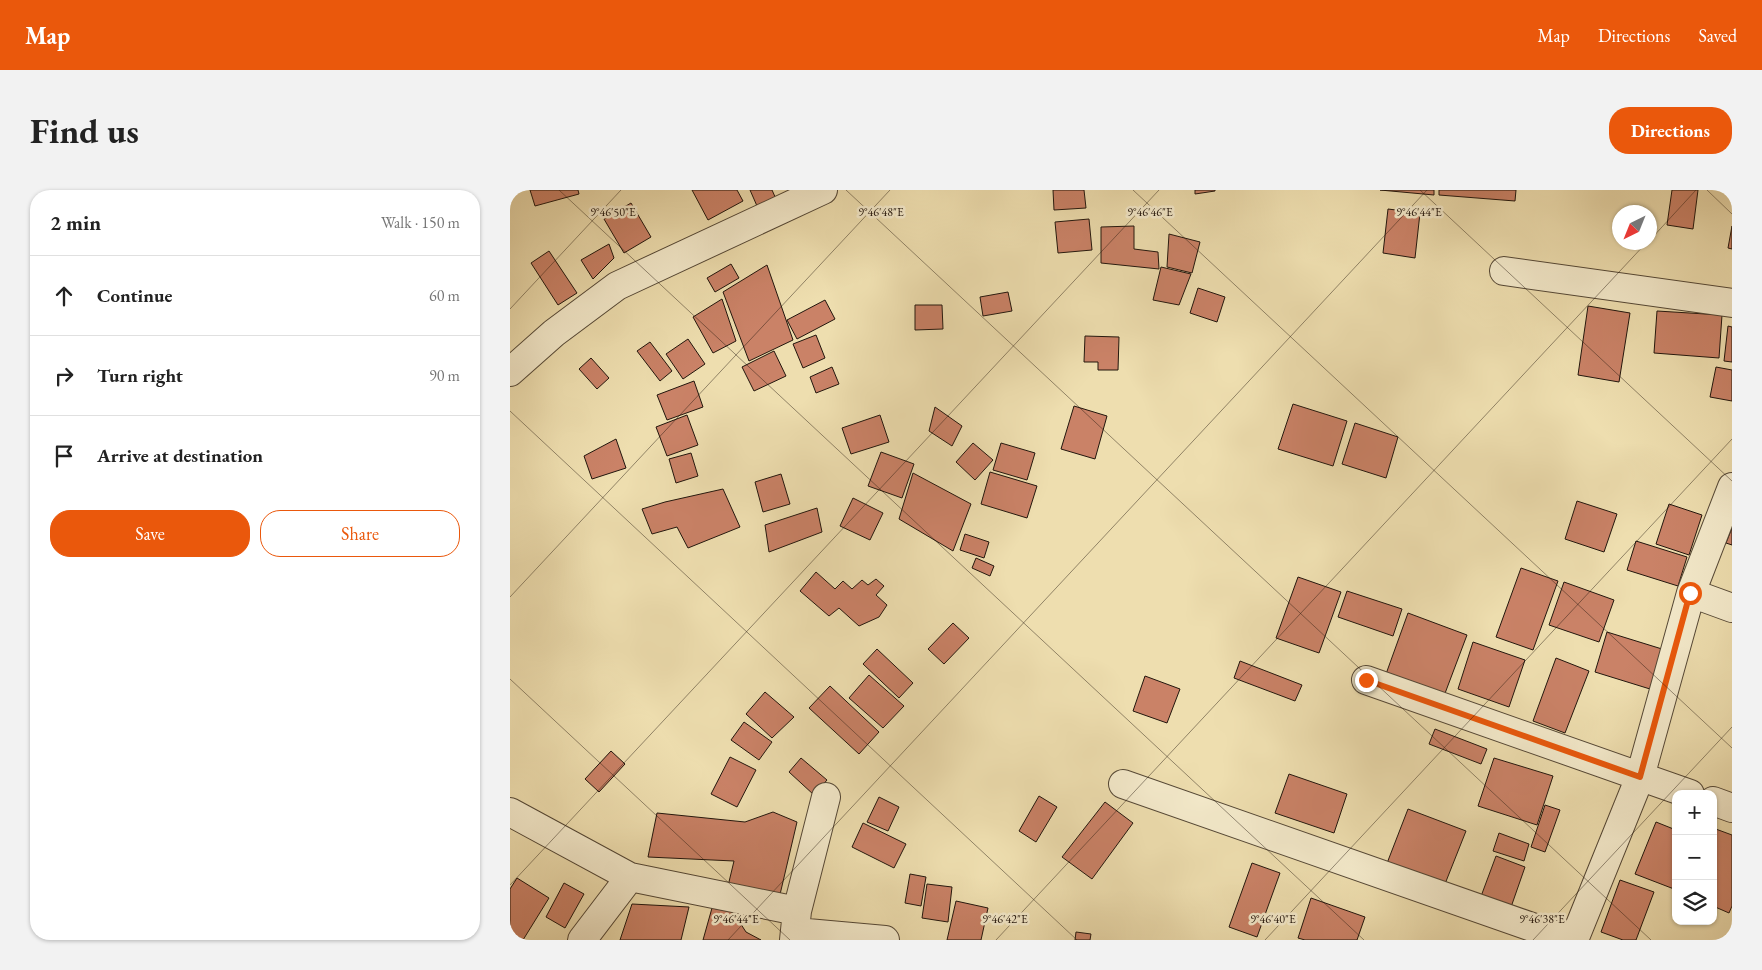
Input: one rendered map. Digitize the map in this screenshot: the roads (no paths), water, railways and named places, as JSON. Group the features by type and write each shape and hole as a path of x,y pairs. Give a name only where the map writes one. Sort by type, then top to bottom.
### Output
{"street":[{"path":"510,372 554,333 617,286 823,190"},
{"path":"1504,271 1732,303"},
{"path":"1574,940 1640,777 1690,593 1732,487"},
{"path":"1690,593 1732,608"},
{"path":"1366,680 1678,790"},
{"path":"1123,784 1569,940"},
{"path":"796,928 826,797"},
{"path":"1717,802 1732,808"},
{"path":"510,812 630,877 796,928 885,940"},
{"path":"582,940 630,877"}]}
